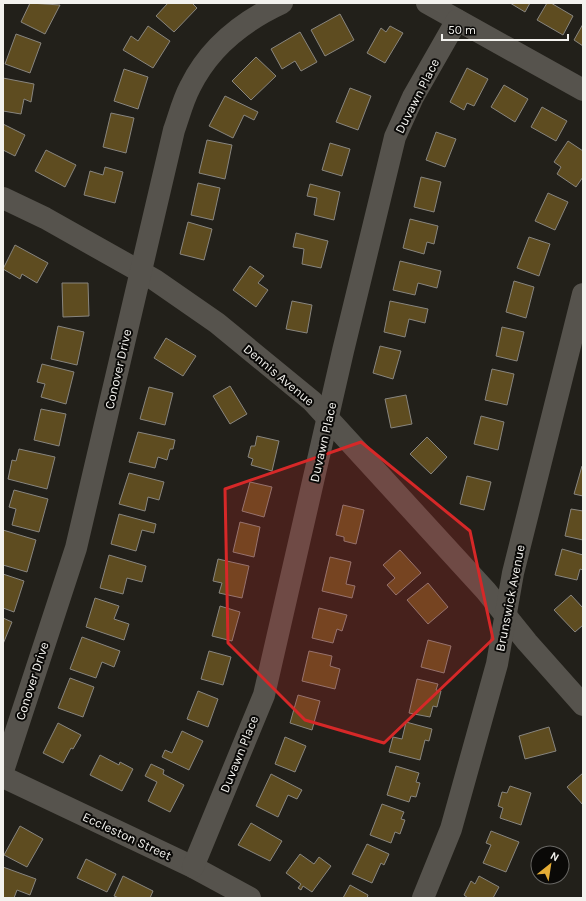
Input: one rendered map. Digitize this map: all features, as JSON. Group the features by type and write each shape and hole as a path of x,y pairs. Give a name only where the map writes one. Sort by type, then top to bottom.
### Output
{"street":[{"name":"Conover Drive","path":"3,771 76,548 174,130 189,88 204,62 226,38 259,13 282,3"},
{"path":"427,3 583,90"},
{"name":"Duvawn Place","path":"193,867 264,695 395,137 413,97 457,20"},
{"name":"Dennis Avenue","path":"3,198 45,218 140,272 217,323 312,401 475,579 583,705"},
{"name":"Brunswick Avenue","path":"423,898 452,829 497,664 512,574 583,294"},
{"name":"Eccleston Street","path":"3,777 193,867 250,898"}],"highlighted area":[{"path":"361,442 470,531 493,639 384,743 305,720 228,643 225,489"}],"building":[{"path":"30,3 60,5 45,34 21,22"},
{"path":"168,3 192,3 197,8 174,32 156,16"},
{"path":"510,3 530,3 525,12"},
{"path":"547,3 551,3 573,16 563,35 537,20"},
{"path":"340,14 354,40 325,56 311,30"},
{"path":"583,24 583,46 574,40"},
{"path":"148,26 170,41 153,68 123,50 131,36 138,41"},
{"path":"390,26 403,33 385,63 367,53 381,28 386,32"},
{"path":"300,32 317,62 301,71 295,61 282,69 271,49"},
{"path":"16,34 41,43 30,73 5,64"},
{"path":"256,57 276,76 251,100 232,81"},
{"path":"467,68 488,79 474,106 467,103 464,110 450,102"},
{"path":"124,69 148,77 138,109 114,101"},
{"path":"3,78 34,84 31,102 24,99 21,114 3,111"},
{"path":"504,85 528,99 515,122 491,107"},
{"path":"350,88 371,96 358,130 336,122"},
{"path":"225,96 258,112 254,120 244,115 233,138 209,126"},
{"path":"542,107 567,121 556,141 531,127"},
{"path":"111,113 134,118 126,153 103,147"},
{"path":"3,124 25,135 15,156 3,150"},
{"path":"436,132 456,139 445,167 426,160"},
{"path":"207,140 232,145 225,179 199,173"},
{"path":"568,141 583,151 583,177 576,187 557,174 561,167 554,162"},
{"path":"330,143 350,149 342,176 322,170"},
{"path":"46,150 76,165 65,187 35,171"},
{"path":"105,167 123,172 115,203 84,195 90,171 103,175"},
{"path":"421,177 441,182 434,212 414,207"},
{"path":"198,183 220,188 213,220 191,215"},
{"path":"310,184 340,192 334,220 314,215 317,198 307,196"},
{"path":"548,193 568,202 555,230 535,221"},
{"path":"410,219 438,226 434,244 427,242 424,254 403,248"},
{"path":"188,222 212,229 204,260 180,254"},
{"path":"296,233 328,241 321,268 302,264 304,249 293,247"},
{"path":"529,237 550,244 539,276 517,268"},
{"path":"15,245 48,263 37,283 22,274 20,279 3,269"},
{"path":"400,261 441,271 437,288 418,283 415,295 393,290"},
{"path":"250,266 264,276 258,283 268,290 256,307 233,290"},
{"path":"514,281 534,287 526,318 506,312"},
{"path":"62,283 88,283 89,316 63,317"},
{"path":"292,301 312,305 307,333 286,329"},
{"path":"390,301 428,309 425,323 409,319 405,337 384,332"},
{"path":"58,326 84,332 77,365 51,359"},
{"path":"502,327 524,332 517,361 496,356"},
{"path":"166,338 196,356 183,376 154,358"},
{"path":"380,346 401,351 393,379 373,373"},
{"path":"42,364 74,372 66,404 41,397 45,384 37,382"},
{"path":"492,369 514,374 507,405 485,400"},
{"path":"230,386 247,414 230,424 213,396"},
{"path":"149,387 173,393 165,425 140,419"},
{"path":"406,395 412,424 391,428 385,399"},
{"path":"41,409 66,414 59,446 34,440"},
{"path":"481,416 504,422 498,450 474,444"},
{"path":"138,432 175,440 173,449 170,449 167,460 158,457 155,468 129,462"},
{"path":"257,436 279,441 272,471 251,465 253,459 248,457 251,446 255,446"},
{"path":"427,437 447,457 431,474 410,454"},
{"path":"19,449 55,457 47,489 8,479 12,460 16,461"},
{"path":"582,466 583,467 583,496 574,494"},
{"path":"129,473 164,482 159,500 148,497 145,511 119,504"},
{"path":"467,476 491,482 484,510 460,504"},
{"path":"250,482 272,487 264,517 242,511"},
{"path":"14,490 48,499 39,532 12,525 16,509 9,507"},
{"path":"343,505 364,510 356,544 344,541 344,537 336,535"},
{"path":"571,509 583,511 583,540 565,536"},
{"path":"119,514 156,524 154,533 142,530 136,551 111,544"},
{"path":"240,522 260,527 254,557 233,552"},
{"path":"3,530 36,540 27,572 3,565"},
{"path":"562,549 583,555 583,570 580,569 577,580 555,575"},
{"path":"400,550 421,573 396,595 387,585 395,578 383,565"},
{"path":"109,555 146,566 142,582 127,578 123,594 100,588"},
{"path":"330,557 351,562 346,584 355,586 352,598 322,591"},
{"path":"218,559 249,566 242,598 219,593 222,583 213,581"},
{"path":"3,574 24,581 14,612 3,608"},
{"path":"428,583 448,607 428,624 407,600"},
{"path":"571,595 583,608 583,625 575,632 554,610"},
{"path":"95,598 119,606 114,619 129,624 124,640 86,627"},
{"path":"220,606 240,612 232,641 212,636"},
{"path":"319,608 347,615 342,631 337,629 333,643 312,638"},
{"path":"3,618 12,622 3,644"},
{"path":"82,637 120,651 114,667 102,662 96,678 70,669"},
{"path":"428,640 451,646 444,673 421,667"},
{"path":"209,651 231,657 223,685 201,679"},
{"path":"309,651 332,656 330,666 340,669 335,689 302,681"},
{"path":"70,678 94,687 83,717 58,708"},
{"path":"417,679 438,684 436,690 441,691 437,707 433,706 430,717 409,713"},
{"path":"198,691 218,699 208,727 187,719"},
{"path":"298,695 320,701 312,730 290,723"},
{"path":"406,722 432,729 429,741 425,740 420,760 389,752 393,737 402,739"},
{"path":"58,723 81,735 73,749 71,748 63,763 43,753"},
{"path":"549,727 556,751 525,759 519,736"},
{"path":"182,731 203,741 189,770 162,757 165,750 172,753"},
{"path":"285,737 306,746 295,772 275,764"},
{"path":"100,755 119,765 120,762 133,769 122,791 90,775"},
{"path":"151,764 164,770 163,774 184,785 170,812 148,801 157,782 145,776"},
{"path":"396,766 419,773 416,782 420,783 416,797 411,796 409,802 387,795"},
{"path":"583,773 583,805 567,787"},
{"path":"271,774 302,790 297,799 288,795 278,817 256,806"},
{"path":"510,786 531,793 521,825 500,818 503,808 498,806 502,792 507,793"},
{"path":"382,804 404,812 401,819 405,820 400,834 395,832 391,843 370,835"},
{"path":"251,823 282,841 270,861 238,845"},
{"path":"20,826 43,839 27,867 4,855"},
{"path":"491,831 519,842 506,872 483,863 491,845 486,843"},
{"path":"367,844 389,854 384,865 381,863 372,883 352,874"},
{"path":"300,854 314,864 319,857 331,866 312,892 303,886 301,890 298,888 301,884 286,873"},
{"path":"86,859 116,874 107,892 77,878"},
{"path":"3,867 36,879 30,895 17,890 14,898 3,898"},
{"path":"123,876 153,891 150,898 119,898 114,896"},
{"path":"479,876 499,887 493,898 468,898 464,895 471,881 475,884"},
{"path":"350,885 368,895 367,898 343,898"}]}
